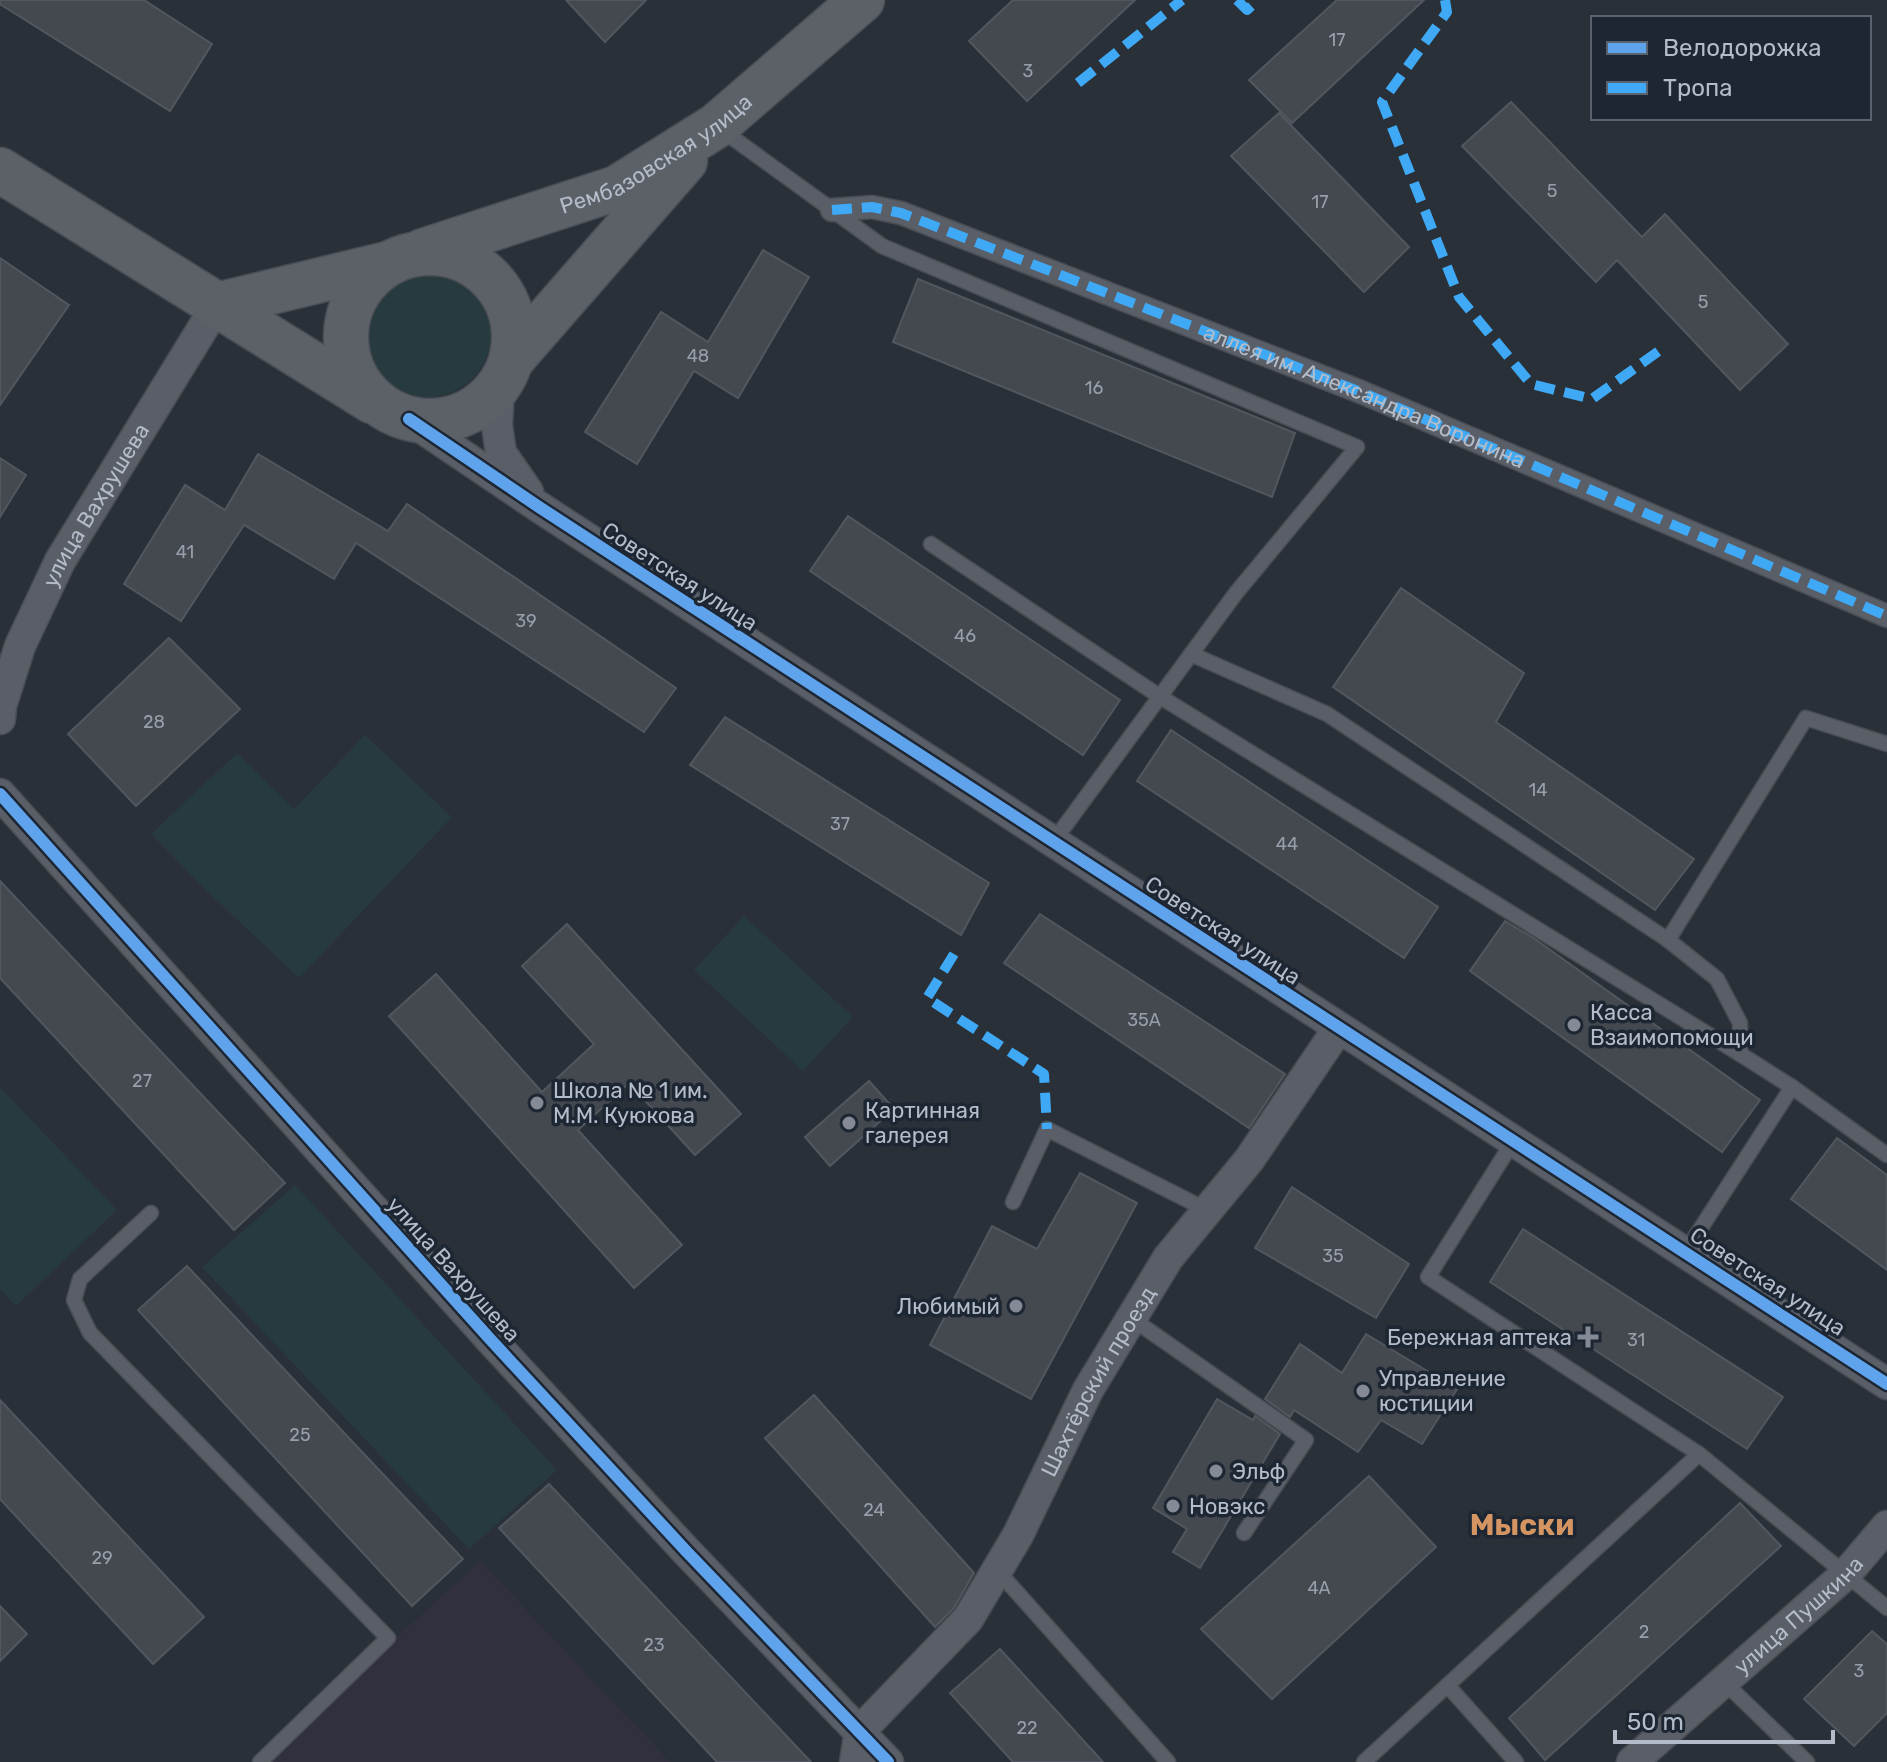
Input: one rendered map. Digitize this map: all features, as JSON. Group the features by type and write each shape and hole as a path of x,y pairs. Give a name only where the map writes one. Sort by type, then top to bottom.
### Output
{"main road":[{"name":"Рембазовская улица","path":"217,305 402,258 617,188 716,126 862,0"},
{"path":"0,170 394,412 442,421 474,410 716,126"},
{"path":"394,412 357,380 346,349 348,316 362,286 402,258 451,255 481,269 503,293 514,325 506,373"}],"street":[{"name":"аллея им. Александра Воронина","path":"832,210 872,207 901,213 1361,392 1887,616"},
{"name":"улица Вахрушева","path":"0,719 1,706 20,646 60,561 217,305"},
{"path":"506,373 497,425 501,453 539,507"},
{"name":"Советская улица","path":"394,412 1887,1384"},
{"name":"улица Вахрушева","path":"0,794 500,1350 888,1762"},
{"name":"Шахтёрский проезд","path":"860,1731 968,1619 1018,1535 1088,1390 1168,1258 1249,1160 1338,1029"},
{"name":"улица Пушкина","path":"1632,1762 1846,1574 1887,1526"},
{"path":"855,1762 860,1731"}],"lane":[{"path":"716,126 882,246 1357,447 1236,593 1053,842"},
{"path":"931,544 1159,696 1792,1087 1887,1155"},
{"path":"1191,654 1327,714 1668,940 1717,979 1740,1023 1740,1054"},
{"path":"1668,940 1806,718 1887,744"},
{"path":"1686,1251 1792,1087"},
{"path":"1013,1202 1047,1129 1207,1210"},
{"path":"1514,1140 1428,1277 1699,1454 1887,1608"},
{"path":"151,1213 80,1279 74,1300 90,1333 388,1638 260,1762"},
{"path":"1131,1318 1306,1440 1244,1533"},
{"path":"1364,1762 1699,1454"},
{"path":"997,1570 1168,1762"},
{"path":"1724,1682 1807,1762"},
{"path":"1448,1686 1516,1762"}],"shaded area":[{"path":"480,1561 670,1762 260,1762"}],"green space":[{"path":"428,271 452,275 473,289 487,310 491,334 487,358 473,379 452,393 428,397 404,393 383,379 369,358 365,334 369,310 383,289 404,275"},
{"path":"365,735 452,817 299,978 151,834 237,753 294,809"},
{"path":"744,916 853,1017 803,1071 694,970"},
{"path":"0,1087 117,1210 16,1306 0,1289"},
{"path":"295,1185 557,1470 469,1549 202,1267"}],"building":[{"path":"0,0 144,0 212,44 170,111 0,4"},
{"path":"566,0 646,0 605,42"},
{"path":"1013,0 1135,0 1027,101 969,41"},
{"path":"1337,0 1424,0 1292,123 1249,80"},
{"path":"1511,102 1642,237 1665,214 1788,344 1740,390 1617,260 1596,282 1462,146"},
{"path":"1279,113 1409,247 1364,292 1231,156"},
{"path":"763,250 809,277 738,398 694,371 637,464 585,432 661,312 708,342"},
{"path":"0,258 69,305 0,405"},
{"path":"918,279 1295,433 1272,497 893,342"},
{"path":"258,454 388,531 407,504 676,688 644,732 356,543 334,579 244,525 181,621 124,584 185,485 225,510"},
{"path":"0,458 26,475 0,517"},
{"path":"848,516 1120,700 1083,755 810,571"},
{"path":"1401,588 1524,673 1496,722 1694,859 1655,910 1333,687"},
{"path":"169,638 240,709 136,806 68,734"},
{"path":"725,717 989,883 961,935 690,765"},
{"path":"1171,730 1438,907 1404,958 1137,781"},
{"path":"0,881 285,1183 234,1230 0,978"},
{"path":"1040,914 1285,1074 1249,1128 1004,963"},
{"path":"1505,921 1535,939 1760,1100 1722,1152 1470,971"},
{"name":"Школа № 1 им. М.М. Куюкова","path":"567,924 741,1114 695,1155 629,1083 578,1130 682,1245 634,1288 389,1016 436,974 542,1092 594,1044 522,966"},
{"name":"Картинная галерея","path":"869,1081 894,1109 830,1166 805,1137"},
{"path":"1837,1138 1887,1175 1887,1270 1791,1199"},
{"name":"Любимый","path":"1080,1173 1137,1203 1031,1399 930,1345 992,1226 1037,1249"},
{"path":"1292,1187 1409,1264 1376,1318 1255,1248"},
{"path":"1523,1229 1783,1397 1747,1449 1490,1282"},
{"path":"187,1266 463,1559 412,1606 138,1310"},
{"name":"Управление юстиции","path":"1366,1334 1457,1389 1422,1444 1381,1420 1358,1452 1294,1410 1290,1417 1265,1399 1300,1344 1342,1373"},
{"path":"814,1395 974,1573 954,1608 935,1627 765,1438"},
{"name":"Эльф","path":"1217,1399 1253,1420 1255,1416 1280,1434 1200,1568 1173,1552 1187,1529 1153,1508"},
{"path":"0,1400 204,1617 153,1664 0,1499"},
{"path":"1369,1476 1436,1547 1272,1699 1201,1629"},
{"path":"549,1484 811,1762 717,1762 499,1528"},
{"path":"1740,1503 1781,1546 1545,1760 1509,1718"},
{"path":"0,1606 27,1634 0,1661"},
{"path":"1872,1631 1887,1644 1887,1713 1854,1746 1804,1699"},
{"path":"1000,1649 1103,1762 1013,1762 950,1693"}],"marked path":[{"path":"1078,83 1182,0"},
{"path":"1237,0 1247,10 1258,0"},
{"path":"1445,0 1447,12 1382,102 1459,297 1531,384 1592,399 1663,348"},
{"path":"832,210 872,207 901,213 1361,392 1887,616"},
{"path":"954,954 927,998 1044,1074 1047,1129"}],"cycle path":[{"path":"409,419 539,507 1887,1384"},
{"path":"0,794 490,1339 687,1552 888,1762"}],"place":[{"name":"Касса Взаимопомощи","path":"1574,1025"},
{"name":"Школа № 1 им. М.М. Куюкова","path":"537,1103"},
{"name":"Картинная галерея","path":"849,1123"},
{"name":"Любимый","path":"1016,1306"},
{"name":"Бережная аптека","path":"1588,1337"},
{"name":"Управление юстиции","path":"1363,1391"},
{"name":"Эльф","path":"1216,1471"},
{"name":"Новэкс","path":"1173,1506"}],"district":[{"name":"Мыски","path":"1522,1525"}]}
